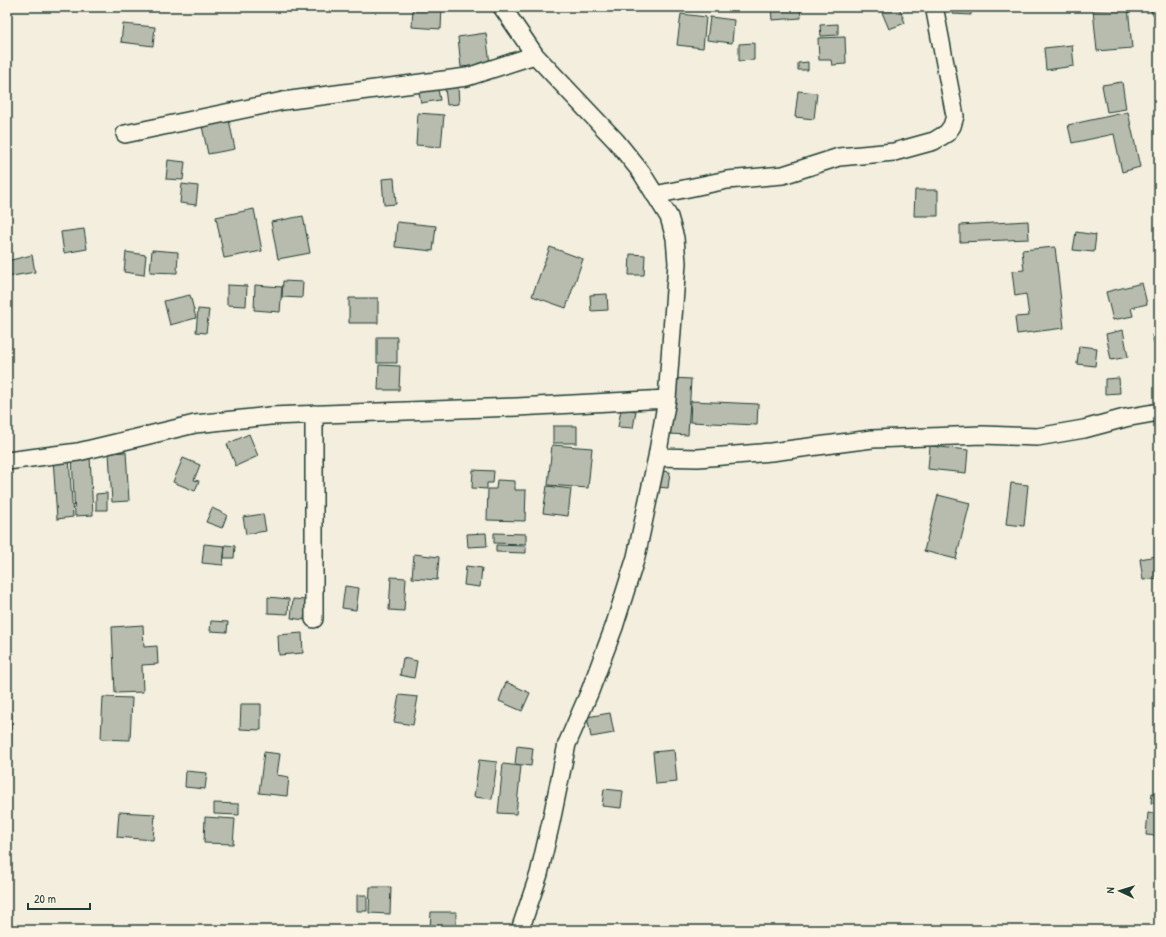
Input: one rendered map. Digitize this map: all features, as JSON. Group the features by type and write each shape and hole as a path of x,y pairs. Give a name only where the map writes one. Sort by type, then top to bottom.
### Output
{"street":[{"path":"502,7 535,55 616,141 641,172 669,216 675,238 677,263 667,399 657,457 636,557 611,634 590,691 567,744 552,822 539,874 520,930"},
{"path":"655,195 727,180 783,175 839,157 894,152 934,141 947,133 952,126 955,116 935,11"},
{"path":"125,134 283,101 467,77 535,55"},
{"path":"7,461 78,452 195,424 270,416 517,407 667,399"},
{"path":"657,457 698,458 771,452 872,439 983,435 1037,437 1084,429 1125,418 1159,412"},
{"path":"314,414 314,619"}],"building":[{"path":"413,7 442,7 441,29 412,27"},
{"path":"771,7 800,7 801,18 772,20"},
{"path":"888,7 899,7 905,23 889,29 881,10"},
{"path":"952,7 971,7 971,15 952,14"},
{"path":"1128,7 1132,48 1097,51 1093,10"},
{"path":"1150,7 1159,7 1159,13 1152,14"},
{"path":"681,14 706,17 703,48 677,45"},
{"path":"710,17 734,20 732,43 707,40"},
{"path":"123,24 155,27 153,46 121,42"},
{"path":"838,24 838,35 821,36 820,25"},
{"path":"486,33 490,64 461,67 458,37"},
{"path":"845,37 846,64 832,65 831,60 819,60 818,38"},
{"path":"754,43 754,60 739,61 739,44"},
{"path":"1072,45 1074,66 1046,70 1044,48"},
{"path":"808,62 808,70 798,70 798,63"},
{"path":"1122,82 1126,109 1107,112 1102,85"},
{"path":"458,87 459,104 447,105 445,88"},
{"path":"438,89 440,100 421,103 419,92"},
{"path":"798,91 817,93 814,119 795,117"},
{"path":"1128,112 1140,167 1122,172 1114,134 1072,143 1068,125"},
{"path":"418,113 444,115 441,147 416,145"},
{"path":"229,120 235,149 208,154 202,126"},
{"path":"168,160 185,162 183,180 166,179"},
{"path":"394,178 396,204 384,205 382,179"},
{"path":"182,184 198,186 196,205 180,203"},
{"path":"915,190 938,190 938,216 914,216"},
{"path":"254,209 262,251 224,258 216,217"},
{"path":"303,216 310,253 278,259 271,222"},
{"path":"1028,221 1029,239 960,242 960,225"},
{"path":"397,222 436,226 433,251 395,247"},
{"path":"84,229 87,249 64,253 61,232"},
{"path":"1076,232 1096,235 1094,252 1073,250"},
{"path":"550,247 583,259 566,308 532,296"},
{"path":"1055,247 1064,328 1017,334 1015,317 1029,316 1026,294 1015,296 1012,271 1024,270 1022,250"},
{"path":"152,250 178,252 177,273 150,272"},
{"path":"126,252 146,255 144,275 124,272"},
{"path":"630,254 645,255 644,275 629,275"},
{"path":"32,255 35,272 7,277 7,261"},
{"path":"283,281 303,282 302,298 282,297"},
{"path":"1142,283 1147,304 1131,308 1133,316 1113,320 1106,292"},
{"path":"227,285 247,286 246,306 227,305"},
{"path":"255,285 282,287 280,312 254,310"},
{"path":"607,294 608,310 591,311 590,295"},
{"path":"190,295 196,318 170,325 164,301"},
{"path":"349,298 378,298 378,323 349,323"},
{"path":"198,309 209,310 206,333 196,332"},
{"path":"1123,330 1128,357 1111,360 1106,334"},
{"path":"1159,333 1159,350 1156,351 1152,335"},
{"path":"377,337 397,337 397,363 377,363"},
{"path":"1079,346 1097,348 1095,366 1077,364"},
{"path":"379,365 400,366 399,390 378,390"},
{"path":"672,378 691,379 688,435 669,434"},
{"path":"1119,378 1120,393 1105,394 1105,379"},
{"path":"691,401 758,404 757,425 690,422"},
{"path":"621,409 636,411 633,428 618,427"},
{"path":"553,426 577,426 577,443 553,443"},
{"path":"249,434 258,456 236,466 227,444"},
{"path":"552,445 592,448 588,488 548,485"},
{"path":"930,446 968,450 966,473 928,469"},
{"path":"126,452 129,501 112,502 109,453"},
{"path":"90,456 93,515 75,516 72,457"},
{"path":"53,458 69,458 73,517 57,519"},
{"path":"183,458 200,465 194,480 199,481 195,491 173,482"},
{"path":"473,470 494,471 493,483 487,483 487,489 472,488"},
{"path":"660,471 670,472 668,488 658,487"},
{"path":"497,480 515,481 515,490 526,490 525,521 487,520 488,489 496,489"},
{"path":"1011,483 1028,485 1024,526 1006,524"},
{"path":"547,486 571,489 568,516 543,513"},
{"path":"107,493 107,510 96,510 96,494"},
{"path":"938,495 970,503 956,559 924,551"},
{"path":"212,508 227,515 222,528 206,522"},
{"path":"263,514 266,531 246,534 243,517"},
{"path":"486,533 487,546 468,547 467,534"},
{"path":"494,533 526,534 526,544 494,543"},
{"path":"204,544 225,546 223,565 202,563"},
{"path":"225,545 235,546 234,558 224,558"},
{"path":"496,545 526,546 526,553 496,552"},
{"path":"414,554 439,557 437,580 412,578"},
{"path":"1157,556 1159,578 1143,580 1140,559"},
{"path":"466,566 482,568 480,587 464,585"},
{"path":"391,577 406,578 404,611 389,610"},
{"path":"345,586 359,588 356,610 342,608"},
{"path":"268,597 289,599 288,614 268,613"},
{"path":"293,599 306,600 304,620 291,618"},
{"path":"211,621 228,622 227,632 210,631"},
{"path":"143,625 144,647 157,646 158,664 142,665 143,692 115,693 112,627"},
{"path":"302,633 303,653 279,655 278,635"},
{"path":"403,658 417,661 414,678 400,675"},
{"path":"506,682 530,693 522,711 499,701"},
{"path":"399,695 418,697 413,725 394,722"},
{"path":"103,697 132,698 130,740 101,739"},
{"path":"241,704 261,704 261,730 240,729"},
{"path":"610,713 614,733 591,737 587,717"},
{"path":"7,714 12,714 11,764 7,764"},
{"path":"517,746 533,748 531,766 515,764"},
{"path":"674,750 677,782 656,784 653,752"},
{"path":"264,752 280,754 277,775 289,777 287,796 259,793"},
{"path":"479,760 497,762 492,799 474,797"},
{"path":"503,764 521,766 516,814 498,813"},
{"path":"186,771 207,773 205,789 185,787"},
{"path":"604,789 623,791 621,808 602,806"},
{"path":"1152,793 1159,794 1158,804 1151,803"},
{"path":"214,803 239,804 239,815 214,814"},
{"path":"119,812 155,814 153,840 117,837"},
{"path":"1148,813 1159,814 1158,836 1146,835"},
{"path":"205,817 235,819 233,844 204,843"},
{"path":"370,887 391,887 390,914 369,913"},
{"path":"357,895 367,895 367,911 357,911"},
{"path":"431,912 456,912 456,930 430,930"}]}
